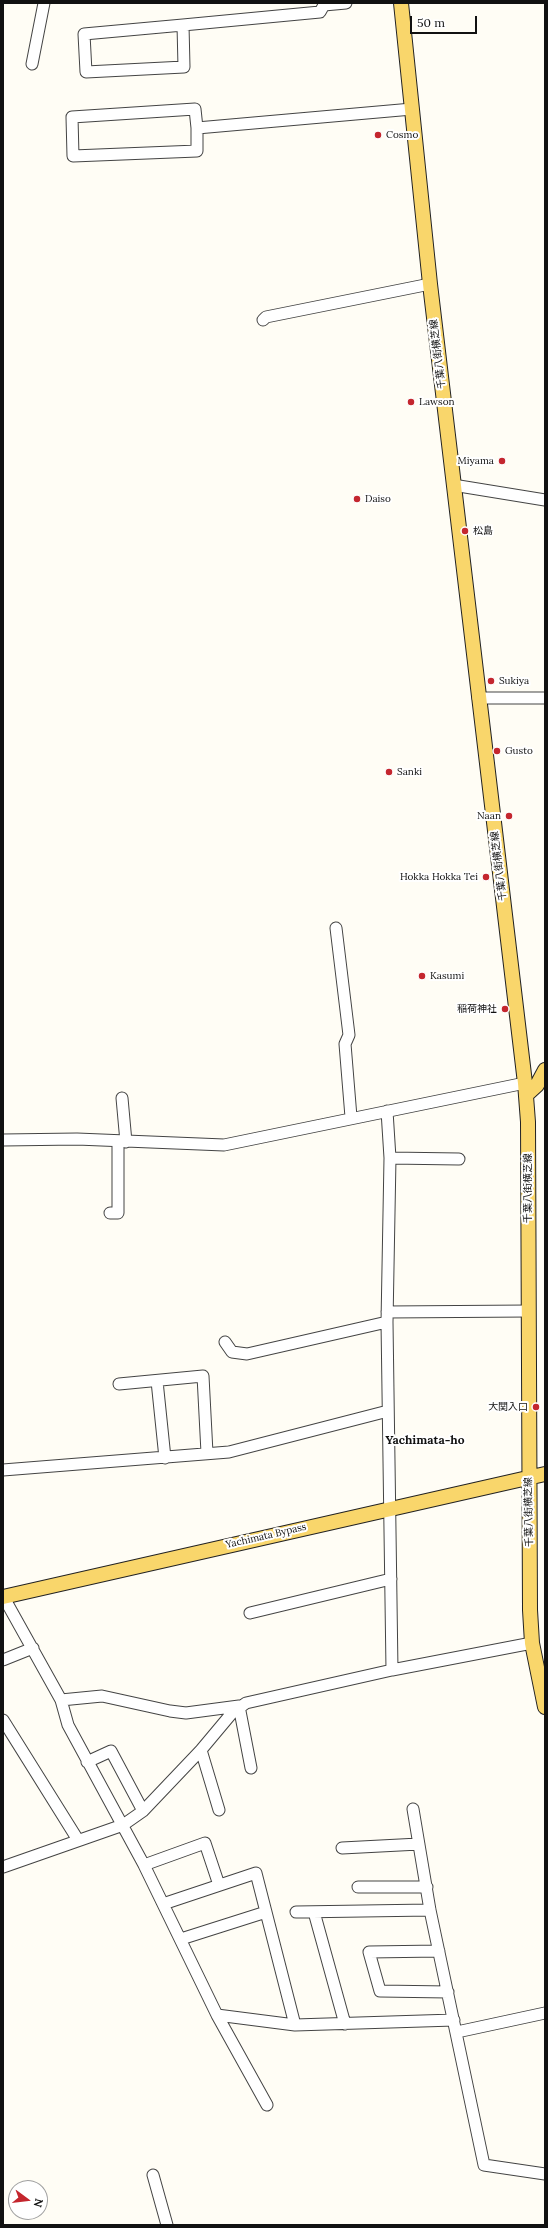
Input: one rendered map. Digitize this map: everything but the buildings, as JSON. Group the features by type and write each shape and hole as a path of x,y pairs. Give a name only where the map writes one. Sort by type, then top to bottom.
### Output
{"main road":[{"name":"千葉八街横芝線","path":"400,3 453,485 525,1089 529,1311 530,1610 532,1643 541,1673 545,1707"},
{"path":"525,1089 537,1085 545,1070"},
{"name":"Yachimata Bypass","path":"3,1596 545,1474"}],"street":[{"path":"32,64 44,3"},
{"path":"183,25 184,66 86,72 84,34 320,12 324,5 346,3"},
{"path":"195,109 197,128 197,151 73,156 72,117 195,109"},
{"path":"197,128 412,109"},
{"path":"263,320 266,317 430,284"},
{"path":"453,485 545,500"},
{"path":"478,698 545,698"},
{"path":"336,928 349,1035 345,1044 351,1117"},
{"path":"3,1140 77,1139 122,1142 224,1144 351,1117 525,1089"},
{"path":"110,1213 118,1213 122,1142 122,1098"},
{"path":"387,1111 390,1158 387,1317 392,1670"},
{"path":"390,1158 459,1159"},
{"path":"226,1342 232,1352 247,1354 387,1317 529,1311"},
{"path":"119,1384 203,1376 207,1453"},
{"path":"157,1381 165,1458"},
{"path":"3,1470 229,1452 388,1411"},
{"path":"250,1612 391,1579"},
{"path":"3,1596 61,1700 68,1725 144,1865 217,2014 267,2105"},
{"path":"61,1700 102,1696 170,1711 186,1713 240,1706 246,1703 392,1670 532,1643"},
{"path":"3,1660 33,1648"},
{"path":"3,1867 123,1825 143,1810 201,1750 240,1706"},
{"path":"240,1706 251,1768"},
{"path":"3,1720 78,1840"},
{"path":"201,1750 219,1810"},
{"path":"87,1762 111,1751 143,1810"},
{"path":"413,1809 430,1910 484,2165 545,2174"},
{"path":"144,1865 205,1844 219,1885"},
{"path":"342,1848 419,1844"},
{"path":"163,1904 256,1873 295,2026"},
{"path":"358,1887 427,1887"},
{"path":"296,1912 430,1910"},
{"path":"181,1940 266,1912"},
{"path":"314,1912 345,2024"},
{"path":"439,1951 369,1952 380,1991 448,1992"},
{"path":"457,2032 545,2013"},
{"path":"217,2014 295,2026 454,2020"},
{"path":"153,2175 167,2225"}],"place":[{"name":"Cosmo","path":"378,135"},
{"name":"Lawson","path":"411,402"},
{"name":"Miyama","path":"502,461"},
{"name":"Daiso","path":"357,499"},
{"name":"松島","path":"465,531"},
{"name":"Sukiya","path":"491,681"},
{"name":"Gusto","path":"497,751"},
{"name":"Sanki","path":"389,772"},
{"name":"Naan","path":"509,816"},
{"name":"Hokka Hokka Tei","path":"486,877"},
{"name":"Kasumi","path":"422,976"},
{"name":"稲荷神社","path":"505,1009"},
{"name":"大関入口","path":"536,1407"}],"district":[{"name":"Yachimata-ho","path":"425,1441"}]}
